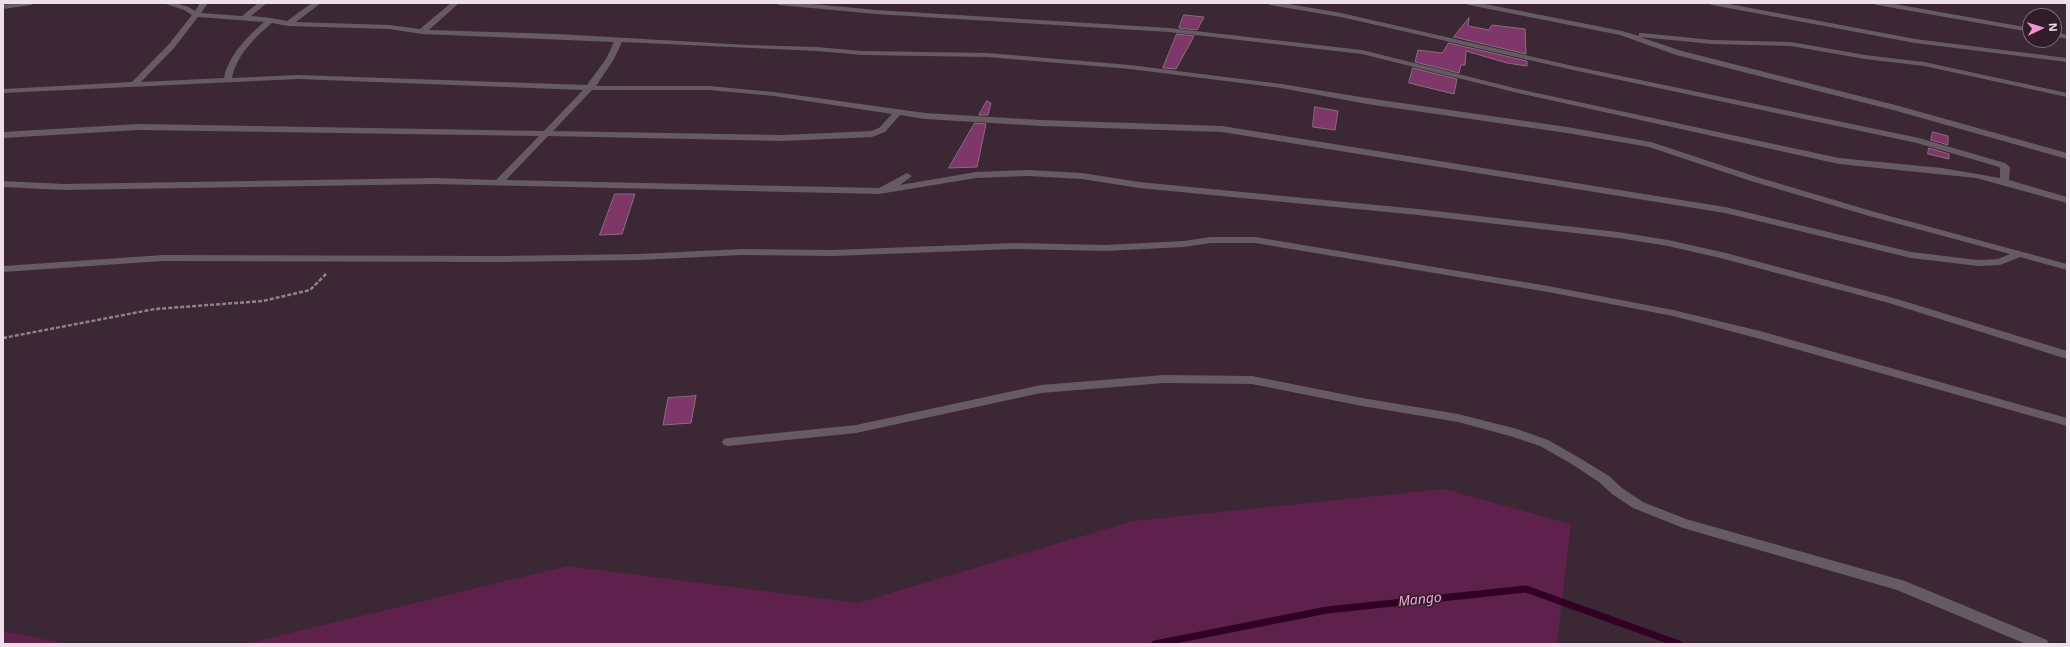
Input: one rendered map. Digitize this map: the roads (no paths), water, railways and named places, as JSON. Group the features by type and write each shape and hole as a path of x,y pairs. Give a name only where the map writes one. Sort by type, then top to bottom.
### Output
{"street":[{"path":"3,7 31,3"},
{"path":"167,3 187,8 196,15 271,20 288,24 389,27 422,32 619,39 817,49 862,53 987,55 1130,67 1281,86 1367,101 1567,130 1651,146 1754,179 1872,214 2067,267"},
{"path":"134,85 166,52 204,3"},
{"path":"244,18 263,3"},
{"path":"288,24 317,3"},
{"path":"422,32 455,3"},
{"path":"779,3 876,12 1169,30 1362,52 1518,91 1839,160 1878,166 1946,170 1977,175 2067,200"},
{"path":"1270,3 1341,15 1566,66 1919,141 2002,165 2005,167 2004,183"},
{"path":"1469,3 1622,33 1712,42 1791,44 1865,57 1924,64 2067,95"},
{"path":"1712,3 1915,41 2067,60"},
{"path":"1877,3 2022,29"},
{"path":"228,79 228,74 234,62 263,26 271,20"},
{"path":"1622,33 1679,53 1896,108 2067,156"},
{"path":"498,184 590,88 596,77 606,66 616,50 619,39"},
{"path":"4,91 228,79 298,77 590,88 723,90 786,95 898,112 1041,123 1222,129 1725,210 1910,255 1978,264 2000,262 2020,253"},
{"path":"3,135 139,127 178,127 548,132 722,137 859,135 872,134 882,130 898,112"},
{"path":"3,184 64,187 435,181 498,184 879,191 976,175 1027,173 1082,176 1139,185 1418,212 1618,235 1668,243 1722,255 1893,301 2067,355"},
{"path":"879,191 887,189 907,176"},
{"path":"3,269 163,258 632,258 740,252 833,253 1015,246 1106,248 1184,244 1211,240 1255,240 1548,289 1673,313 1756,334 2067,422"},
{"path":"728,442 856,429 1041,389 1164,379 1252,380 1362,402 1458,418 1513,432 1544,443 1574,460 1604,479 1617,491 1638,505 1676,520 1900,585 2042,644"}],"waterway":[{"name":"Mango","path":"1155,644 1327,610 1526,589 1679,644"}]}
